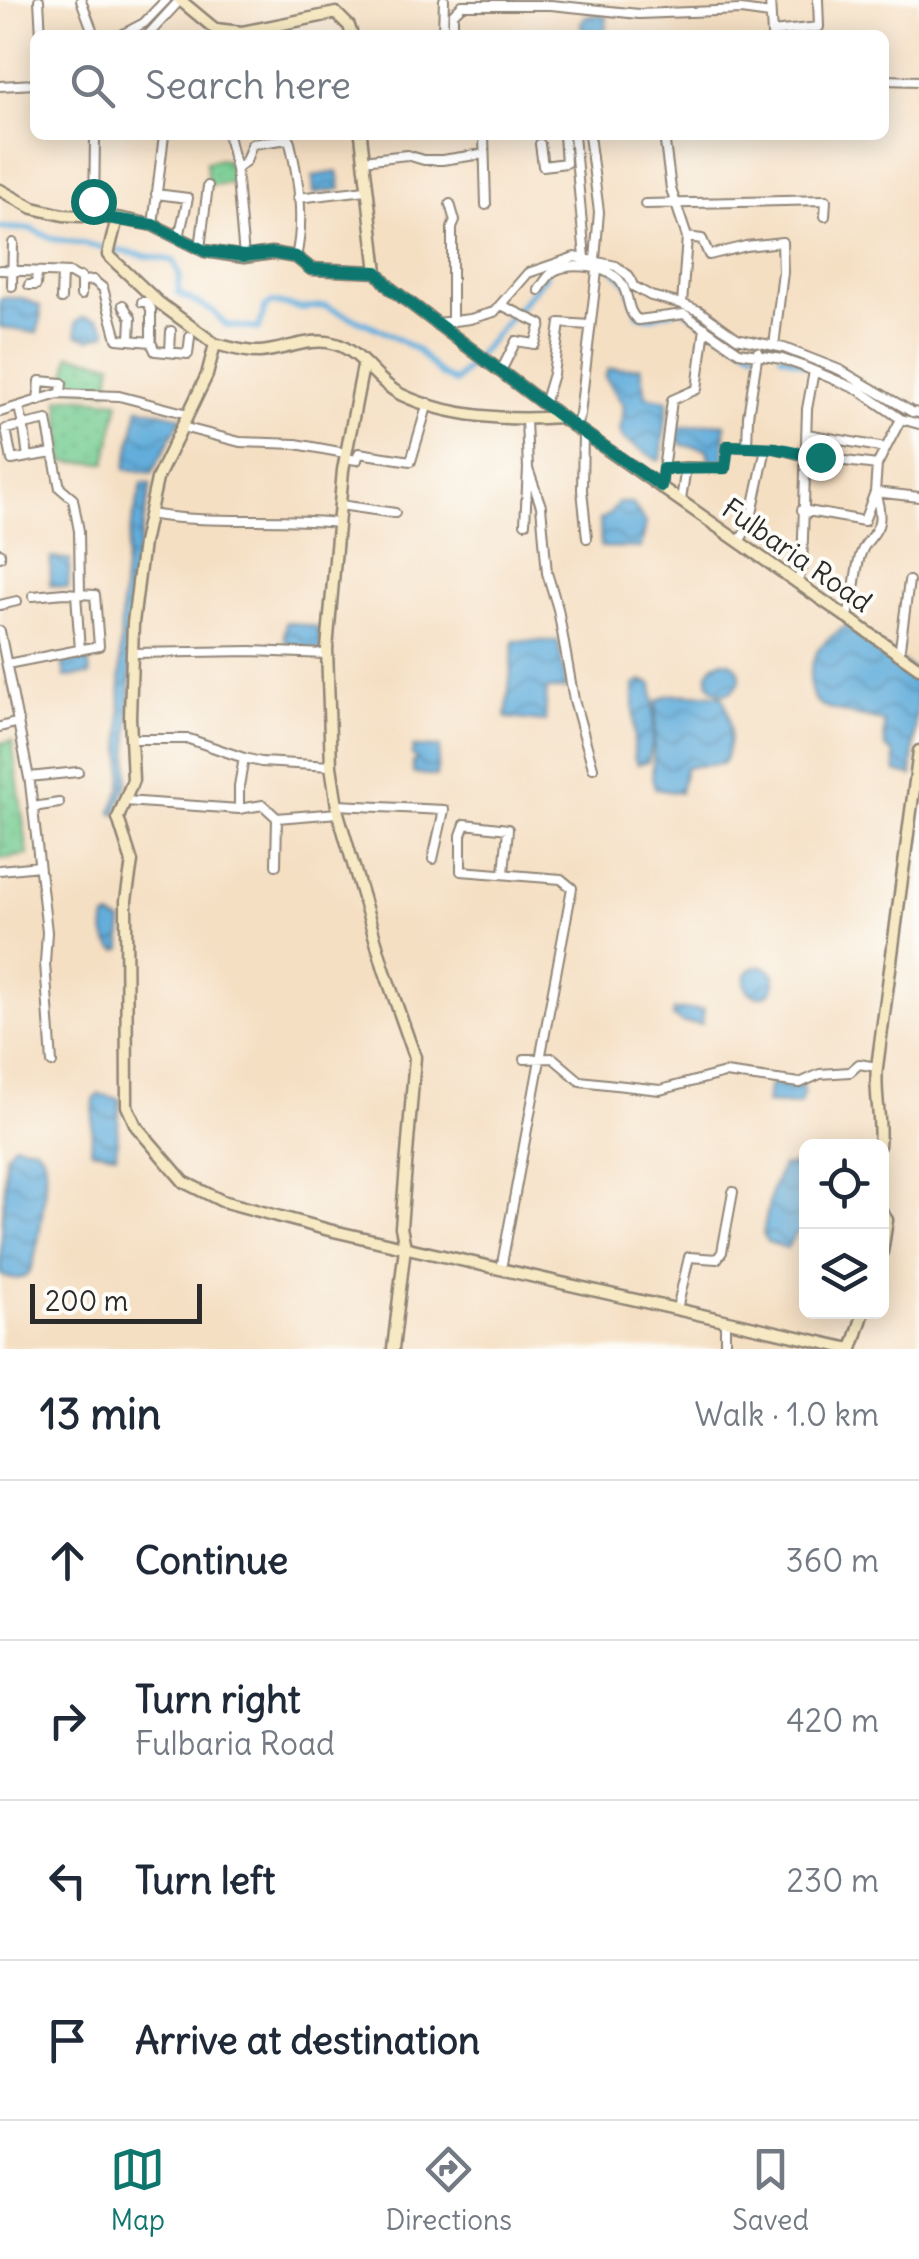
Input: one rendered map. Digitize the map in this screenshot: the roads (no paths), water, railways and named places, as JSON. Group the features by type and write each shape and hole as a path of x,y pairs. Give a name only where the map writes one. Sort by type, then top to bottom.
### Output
{"street":[{"path":"39,0 41,30"},
{"path":"81,0 92,30"},
{"path":"131,30 144,23 166,0"},
{"path":"153,30 180,0 212,30"},
{"path":"334,0 336,13"},
{"path":"444,0 449,30"},
{"path":"637,0 638,14"},
{"path":"770,0 772,30"},
{"path":"799,30 819,27 818,0"},
{"path":"449,30 460,3 551,5 638,14 741,10 770,14"},
{"path":"252,30 336,13"},
{"path":"336,13 350,30"},
{"path":"889,80 919,80"},
{"path":"0,86 30,84"},
{"path":"94,216 95,140"},
{"path":"153,225 163,140"},
{"path":"229,140 236,169 244,256"},
{"path":"236,169 246,161 252,144 267,140"},
{"path":"288,140 301,238 296,257"},
{"path":"0,190 33,208 63,215 153,225 200,248 244,256 272,253 296,257 311,269 377,272 361,140"},
{"path":"484,140 486,205"},
{"path":"540,144 543,166 566,163 564,140"},
{"path":"576,140 590,259"},
{"path":"590,140 598,212 590,259"},
{"path":"663,140 671,189 687,237 682,304"},
{"path":"363,160 407,155 442,160 483,154"},
{"path":"200,248 208,186"},
{"path":"298,198 366,190"},
{"path":"156,194 188,198 179,237"},
{"path":"645,204 726,204 798,198 826,200 826,216"},
{"path":"450,204 454,221 452,322"},
{"path":"117,218 108,255 158,302 215,344 256,352 317,341 335,343 400,394 456,412 526,420 561,417"},
{"path":"687,237 702,239 709,255 782,242 774,346"},
{"path":"12,244 12,286"},
{"path":"437,323 488,314 501,305 528,273 575,257 590,259 616,266 629,276 633,286 651,296 700,311 737,338 808,356 852,375 919,413"},
{"path":"74,259 82,295"},
{"path":"539,290 553,272 561,269 585,267 615,276 622,284 633,317 650,320 684,314 739,352 782,358 859,390 900,419 919,424"},
{"path":"0,270 62,273 94,280 103,288 117,338 151,342"},
{"path":"587,538 579,430 597,271"},
{"path":"28,285 36,286 36,272"},
{"name":"Fulbaria Road","path":"377,272 390,288 561,417 919,668"},
{"path":"60,299 62,273"},
{"path":"142,302 147,302 151,309 151,342 155,351 188,354 190,338"},
{"path":"123,305 131,318 130,340"},
{"path":"493,365 504,365 516,341 535,344 541,324 501,305"},
{"path":"544,404 560,324 589,326"},
{"path":"661,486 672,400 696,389 705,328"},
{"path":"170,352 171,331"},
{"path":"215,344 207,375 158,478 133,623 132,780 118,818 132,862 126,900 128,1106 136,1126 184,1182 222,1200 405,1247 852,1349 862,1319"},
{"path":"747,447 759,344"},
{"path":"363,366 345,456 327,654 331,766 338,809 384,969 415,1057 400,1227 405,1247 393,1349"},
{"path":"797,583 802,569 807,408 814,371"},
{"path":"62,394 62,383 40,381 40,400 48,420 60,488 72,499 79,531 80,650"},
{"path":"0,412 62,394 119,396 188,414"},
{"path":"182,427 240,442 296,444 357,460 359,453 412,461 428,403"},
{"path":"19,406 28,456"},
{"path":"802,510 864,521 875,492 877,465 900,419"},
{"path":"48,420 6,429 12,460 53,453"},
{"path":"525,523 526,420"},
{"path":"807,434 885,448"},
{"path":"663,469 725,468 728,446 877,465"},
{"path":"739,542 750,523 766,448"},
{"path":"681,500 686,467"},
{"path":"528,469 540,506 547,573 558,609 574,700 594,768"},
{"path":"875,492 919,497"},
{"path":"847,618 856,593 858,561 882,517 875,492"},
{"path":"340,504 395,512"},
{"path":"149,514 187,521 296,518 338,523"},
{"path":"900,654 909,581"},
{"path":"7,664 100,646 96,595 32,596"},
{"path":"0,604 17,602"},
{"path":"0,631 33,806 47,932 45,963 52,1063"},
{"path":"134,653 327,654"},
{"path":"0,728 19,722"},
{"path":"132,739 190,739 261,762 331,766"},
{"path":"879,1139 880,1110 874,1100 877,1066 919,752"},
{"path":"239,809 238,786 244,758"},
{"path":"29,777 78,772"},
{"path":"125,801 239,809 263,806 277,818 338,809 444,810 433,860"},
{"path":"33,806 59,803"},
{"path":"276,865 277,818"},
{"path":"502,1269 572,888 560,879 461,871 461,835 465,824 508,829 504,874"},
{"path":"0,870 40,866"},
{"path":"525,1059 559,1060 580,1081 660,1090 725,1073 800,1083 820,1074 850,1072 860,1064 877,1066"},
{"path":"677,1309 689,1258 718,1259 722,1252 733,1192"},
{"path":"725,1320 725,1349"}],"water":[{"path":"585,17 607,17 605,30 582,30"},
{"path":"338,172 341,189 314,193 313,176"},
{"path":"3,298 22,298 40,306 37,333 0,327"},
{"path":"83,317 98,319 106,334 90,339 77,335 76,322"},
{"path":"641,367 646,396 668,400 658,460 623,439 620,430 624,406 605,377 608,369"},
{"path":"139,407 182,417 152,473 125,469"},
{"path":"725,424 724,466 710,464 707,449 683,445 674,435 679,428"},
{"path":"142,483 151,484 133,576 128,783 115,815 111,811 123,776 120,663 124,579"},
{"path":"618,503 632,503 646,523 641,548 601,547 600,520"},
{"path":"51,558 70,560 68,588 50,585"},
{"path":"286,622 317,627 323,650 289,648 284,636"},
{"path":"846,626 853,626 919,674 912,775 896,772 894,754 885,747 884,722 828,708 812,694 811,668 817,652"},
{"path":"514,641 558,641 567,689 547,689 545,722 506,718"},
{"path":"88,658 90,675 65,677 62,660"},
{"path":"724,661 735,666 740,677 735,688 724,693 713,688 708,677 713,666"},
{"path":"643,681 652,684 653,734 648,762 637,764 634,685"},
{"path":"669,695 722,696 728,711 730,736 725,760 721,764 685,767 680,793 655,789 652,778 657,701"},
{"path":"413,747 440,748 436,776 413,773 413,762 417,759 412,755"},
{"path":"106,918 122,922 122,949 117,951 105,936"},
{"path":"760,966 774,975 775,981 766,995 760,996 746,987 745,981 754,967"},
{"path":"704,1009 702,1024 683,1023 672,1017 674,1010"},
{"path":"770,1084 803,1086 799,1105 766,1103"},
{"path":"99,1094 120,1099 116,1154 91,1150 94,1100"},
{"path":"14,1144 35,1147 43,1155 45,1168 35,1255 27,1275 16,1279 0,1272 6,1154"},
{"path":"799,1163 799,1233 787,1248 767,1242 763,1234 772,1189 782,1167"}],"waterway":[{"path":"0,228 31,229 54,239 104,248"},
{"path":"114,250 174,261 180,277 178,293 214,312 226,325 259,329 265,307 272,302 300,308 325,306 417,350 440,374 455,382 546,275"},
{"path":"610,266 628,283 639,315 648,317 681,308 754,351"},
{"path":"781,355 858,384"},
{"path":"877,395 910,418 919,419"}]}
